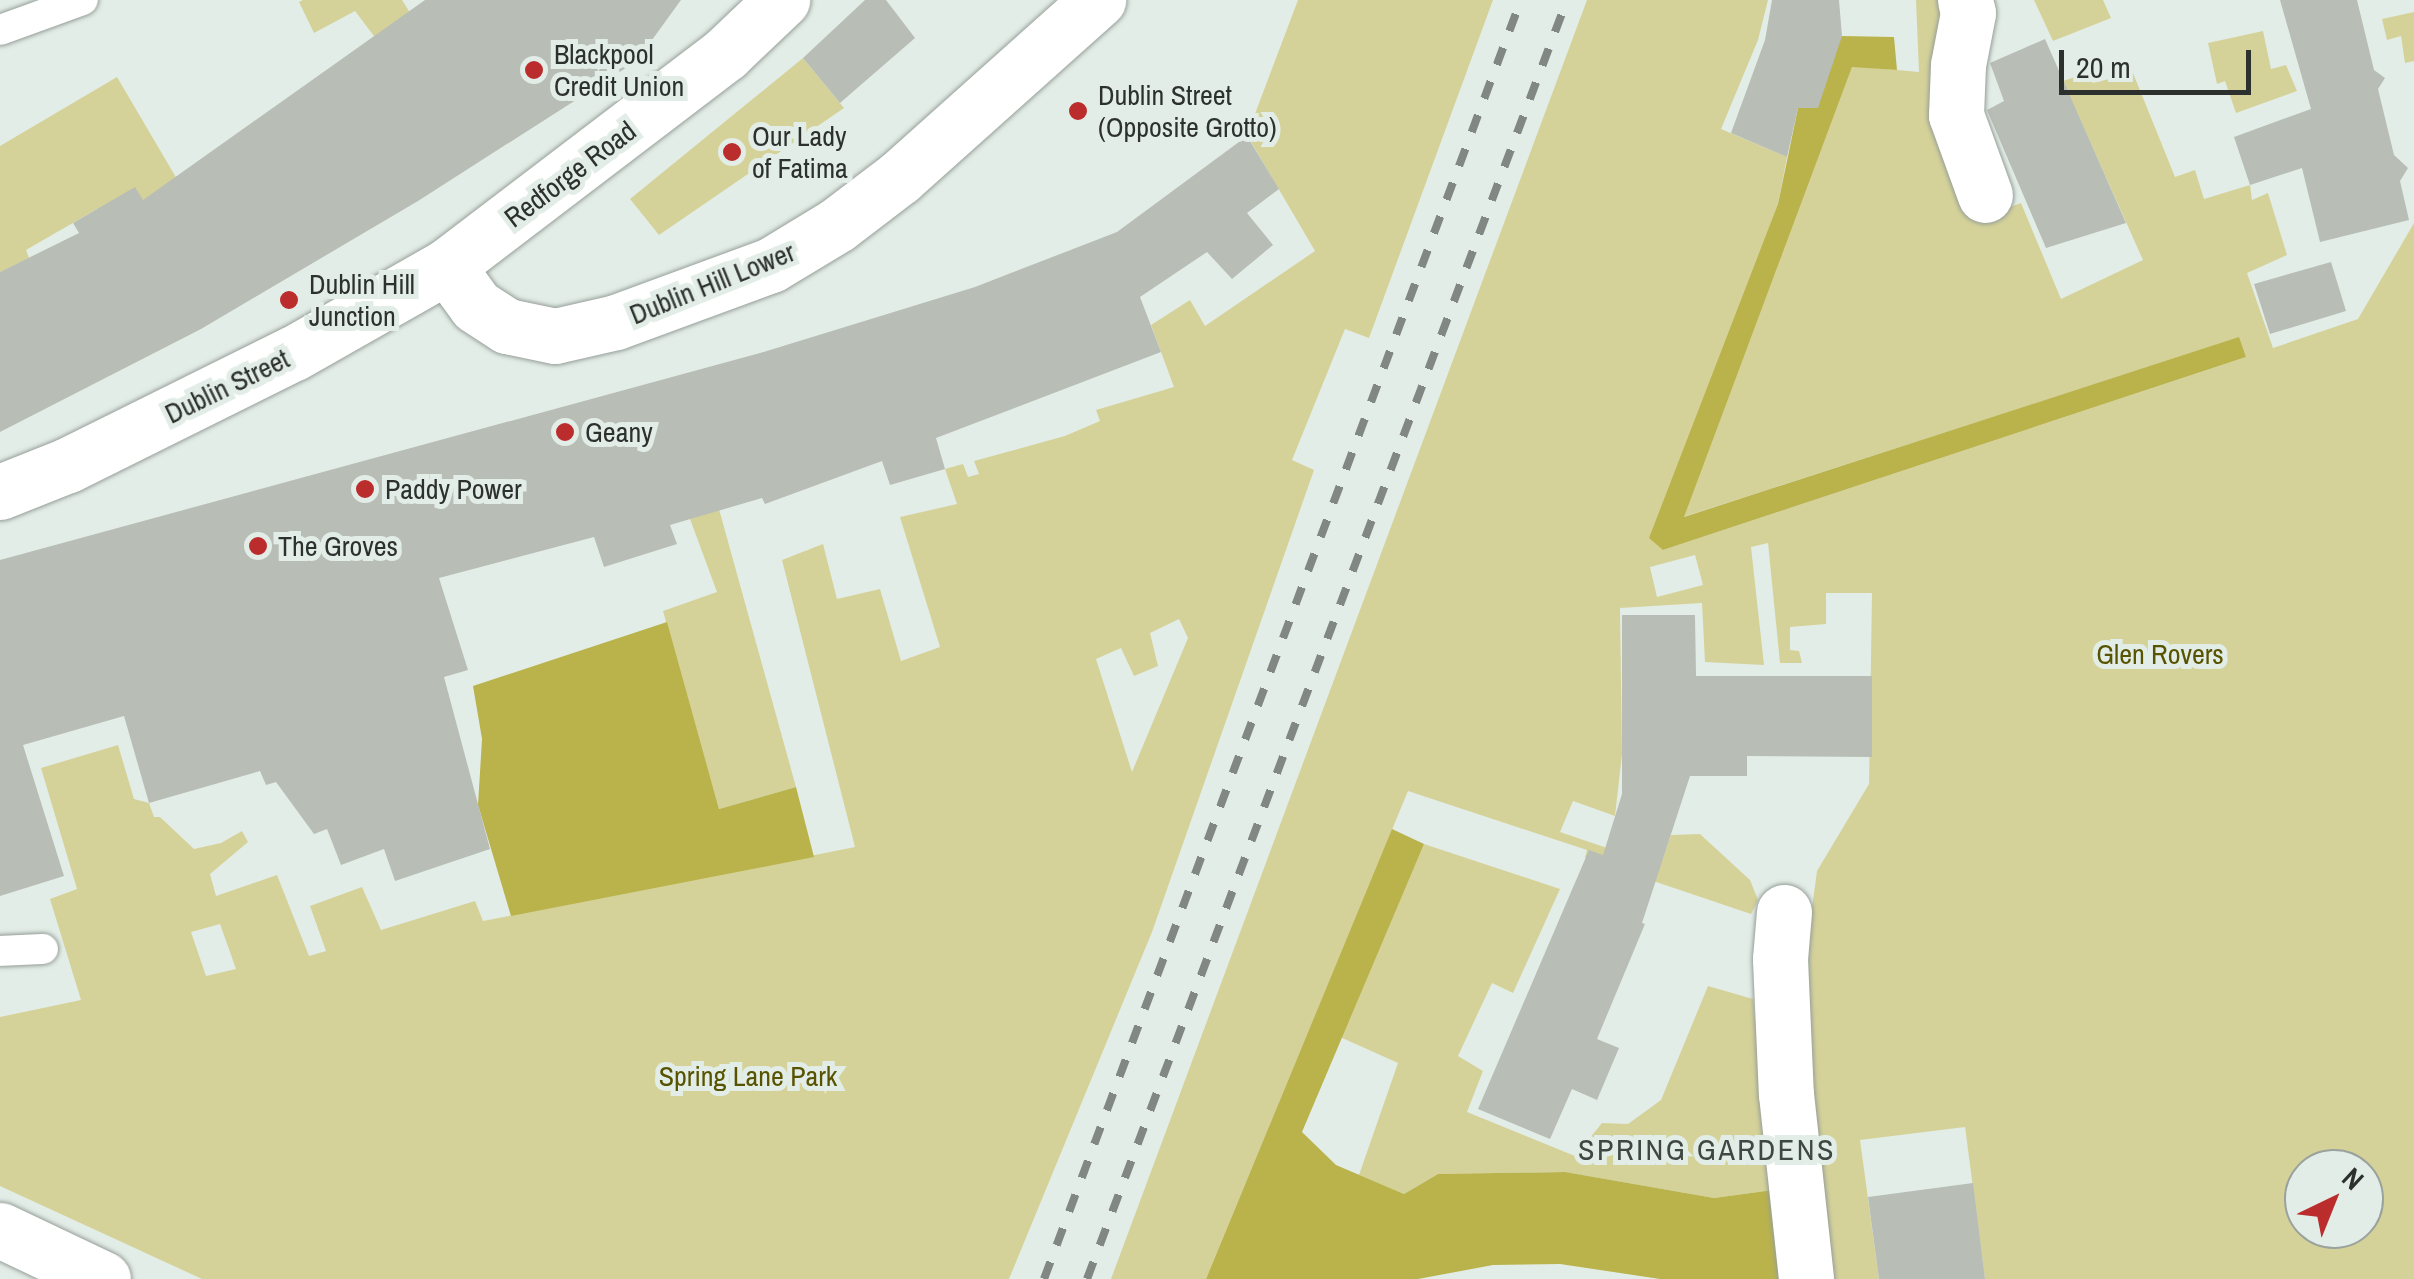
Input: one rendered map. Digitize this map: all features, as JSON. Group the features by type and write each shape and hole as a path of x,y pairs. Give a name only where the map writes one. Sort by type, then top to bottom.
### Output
{"street":[{"name":"Redforge Road","path":"447,266 724,54 782,0"},
{"name":"Dublin Hill Lower","path":"447,266 476,306 491,316 507,326 555,336 616,322 771,265 837,225 900,177 1098,0"},
{"path":"1965,0 1968,13 1958,65 1956,115 1986,195"},
{"name":"Dublin Street","path":"0,492 68,465 294,354 447,266"},
{"path":"1784,912 1780,959 1786,1094 1806,1279"},
{"path":"0,1230 103,1279"}],"lane":[{"path":"0,30 83,0"},
{"path":"0,951 42,949"}],"green space":[{"path":"402,0 460,92 380,44 355,11 314,33 299,2"},
{"name":"Spring Lane Park","path":"1298,0 1493,0 1369,338 1345,329 1292,460 1314,470 1152,932 1009,1279 202,1279 0,1186 0,1017 81,1000 50,899 77,889 41,768 118,745 134,799 149,803 154,817 160,817 194,849 221,843 242,831 248,842 210,874 216,896 277,875 309,956 326,951 310,906 362,887 381,930 475,901 483,921 855,847 782,560 823,544 837,599 880,589 901,661 940,647 900,517 957,504 945,469 963,464 968,477 979,474 974,461 1065,436 1100,421 1096,410 1174,387 1151,325 1190,300 1205,326 1315,251 1247,135","holes":["1179,619 1188,638 1132,772 1096,659 1121,648 1134,676 1158,666 1150,633","220,924 236,969 206,976 191,932"]},
{"name":"Glen Rovers","path":"1587,0 1768,0 1758,40 1721,129 1787,157 1778,204 1663,550 2246,357 2238,338 1683,517 1852,66 1919,72 1916,0 1942,0 1933,117 1974,220 2021,203 2061,299 2143,260 2063,81 2087,73 2093,83 2133,73 2175,177 2195,170 2204,199 2250,185 2252,200 2268,193 2287,255 2247,273 2273,348 2358,319 2414,223 2414,1279 1985,1279 1965,1127 1860,1140 1879,1279 1834,1279 1807,1053 1809,930 1817,871 1869,784 1872,593 1826,593 1826,624 1790,627 1790,650 1799,651 1802,663 1780,663 1768,543 1751,547 1764,665 1705,662 1702,603 1620,608 1622,754 1615,816 1573,801 1560,832 1660,866 1671,835 1700,834 1750,880 1758,900 1751,914 1585,858 1587,850 1408,791 1206,1279 1111,1279","holes":["1695,555 1703,585 1657,597 1650,567"]},
{"path":"2034,0 2103,0 2111,18 2053,41"},
{"path":"2414,12 2414,61 2405,63 2401,36 2387,40 2382,19"},
{"path":"2263,31 2271,69 2286,65 2297,91 2236,113 2225,81 2217,84 2208,43"},
{"path":"803,58 844,108 659,235 630,199"},
{"path":"117,77 184,191 148,211 97,209 26,250 29,258 0,272 0,146"},
{"path":"719,509 796,787 719,809 663,611 717,592 690,519"},
{"path":"1424,844 1560,889 1513,993 1492,983 1458,1056 1483,1071 1467,1112 1575,1156 1602,1123 1628,1124 1661,1100 1708,986 1753,999 1773,1190 1714,1198 1564,1172 1438,1174 1404,1194 1359,1175 1398,1063 1340,1037"}],"shaded area":[{"path":"1842,36 1894,37 1897,70 1852,67 1684,517 2239,337 2246,357 1663,550 1649,538 1778,204 1798,108"},
{"path":"667,622 719,809 796,787 814,857 511,916 478,805 482,739 473,686"},
{"path":"1392,829 1424,844 1302,1132 1336,1165 1404,1194 1438,1174 1565,1172 1714,1198 1773,1190 1782,1279 1660,1279 1560,1264 1493,1265 1418,1279 1206,1279"}],"building":[{"path":"425,0 681,0 652,40 657,48 418,201 201,329 0,432 0,272 79,233 73,223 135,187 143,200"},
{"path":"865,0 886,0 915,38 840,103 803,58"},
{"path":"1772,0 1839,0 1842,36 1818,108 1798,108 1787,157 1731,133 1765,40"},
{"path":"2280,0 2357,0 2374,70 2385,78 2378,89 2394,155 2408,168 2400,181 2409,220 2320,242 2302,168 2250,185 2234,137 2311,109"},
{"path":"2045,39 2126,223 2046,248 1987,110 2004,101 1990,63"},
{"path":"1247,136 1279,189 1247,213 1273,245 1232,279 1207,252 1140,297 1161,352 936,438 945,469 890,485 882,461 765,504 762,498 670,525 677,544 604,567 594,537 439,578 468,670 444,677 490,849 395,881 384,849 341,865 327,829 314,834 276,782 266,785 260,771 149,803 124,716 23,745 64,876 0,896 0,560 760,353 975,287 1117,232"},
{"path":"2331,262 2346,311 2270,334 2254,284"},
{"path":"1622,615 1695,615 1696,676 1872,676 1872,757 1747,756 1747,776 1690,776 1642,923 1645,924 1597,1039 1619,1048 1597,1100 1572,1089 1550,1139 1478,1109 1589,850 1603,855 1622,794"},
{"path":"1973,1183 1985,1279 1879,1279 1868,1197"}],"railway":[{"path":"1044,1279 1521,0"},
{"path":"1087,1279 1567,0"}],"place":[{"name":"Blackpool Credit Union","path":"534,70"},
{"name":"Dublin Street (Opposite Grotto)","path":"1078,111"},
{"name":"Our Lady of Fatima","path":"732,152"},
{"name":"Dublin Hill Junction","path":"289,300"},
{"name":"Geany","path":"565,432"},
{"name":"Paddy Power","path":"365,489"},
{"name":"The Groves","path":"258,546"}],"district":[{"name":"SPRING GARDENS","path":"1707,1149"}]}
